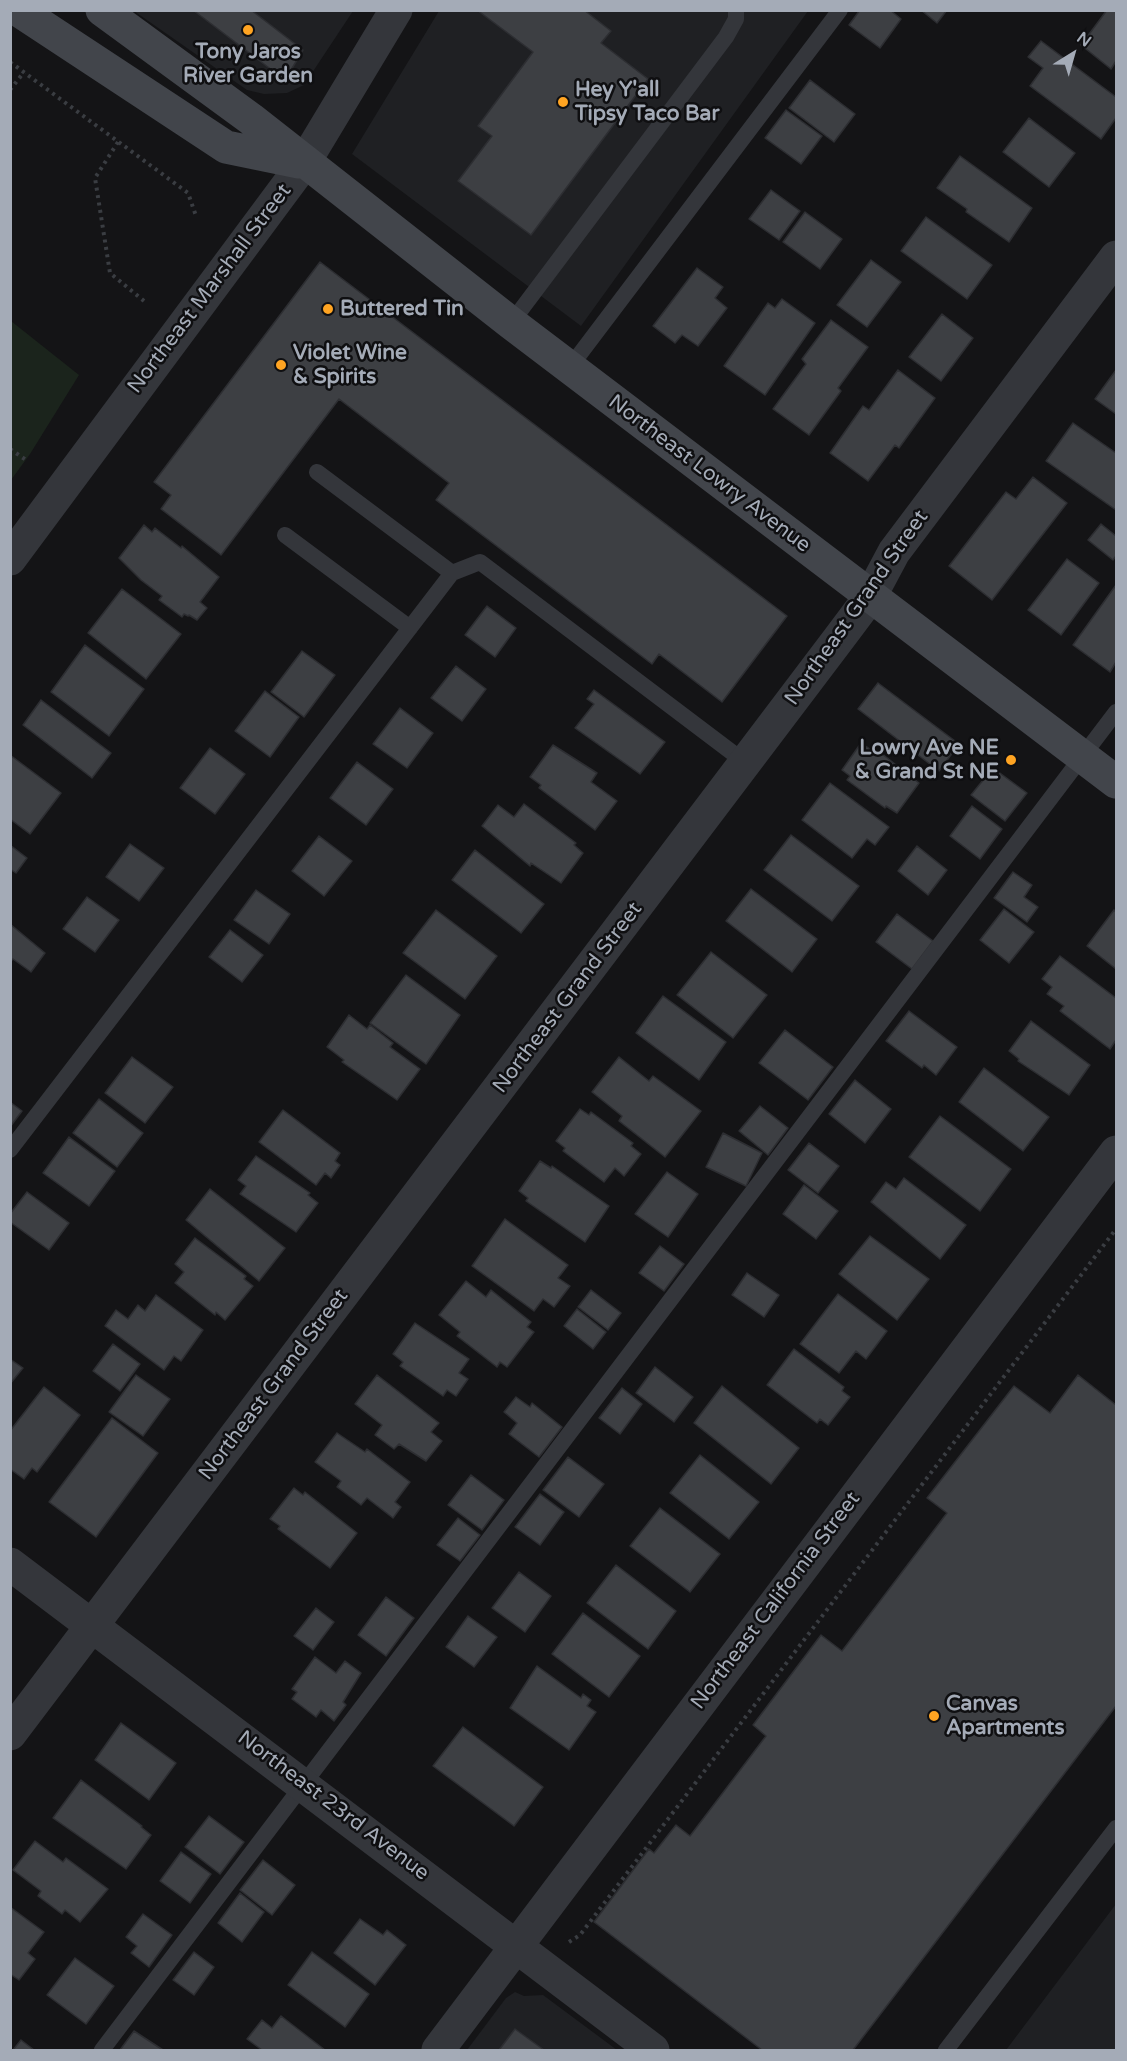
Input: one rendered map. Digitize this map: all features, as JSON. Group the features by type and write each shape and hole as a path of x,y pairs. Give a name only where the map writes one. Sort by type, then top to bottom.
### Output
{"main road":[{"name":"Northeast Lowry Avenue","path":"18,10 226,147 304,163"},
{"name":"Northeast Lowry Avenue","path":"102,10 250,118 304,163 511,322 1116,782"}],"street":[{"name":"Northeast Marshall Street","path":"10,559 304,163 396,10"},
{"name":"Northeast Grand Street","path":"10,1734 746,763 870,597 894,552 1116,257"},
{"name":"Northeast California Street","path":"438,2050 1116,1152"},
{"name":"Northeast 23rd Avenue","path":"10,1564 653,2050"}],"lane":[{"path":"511,322 726,37 736,19 736,10"},
{"path":"570,367 840,10"},
{"path":"317,472 452,573"},
{"path":"285,535 410,628"},
{"path":"10,1150 452,573 480,562 746,763"},
{"path":"102,2050 1116,712"},
{"path":"946,2050 1116,1828"}],"path":[{"path":"10,62 188,193 196,216"},
{"path":"10,90 24,72"},
{"path":"118,142 96,178 110,273 144,301"},
{"path":"10,449 26,460"},
{"path":"566,1943 580,1935 1116,1229"}],"shaded area":[{"path":"134,11 353,11 304,85 287,93 264,94 247,90"},
{"path":"439,11 808,11 581,326 352,154"},
{"path":"11,321 79,375 30,454 11,480"},
{"path":"1116,1904 1116,2050 1006,2050"},
{"path":"515,1992 524,1996 543,1995 617,2050 467,2050 506,1998"}],"building":[{"name":"Tony Jaros River Garden","path":"193,10 251,10 303,50 285,80"},
{"name":"Hey Y'all Tipsy Taco Bar","path":"477,10 584,10 611,31 601,43 648,79 531,235 458,181 492,136 478,126 533,52"},
{"path":"860,10 890,10 901,19 880,48 849,25"},
{"path":"921,10 947,10 937,23"},
{"path":"1107,10 1116,10 1116,61 1111,69 1081,45"},
{"path":"1041,41 1116,97 1116,118 1101,139 1030,86 1043,68 1028,57"},
{"path":"810,80 855,114 834,142 789,108"},
{"path":"786,110 822,136 801,164 765,138"},
{"path":"1029,118 1075,153 1049,187 1003,152"},
{"path":"960,156 1032,208 1009,242 966,212 967,209 937,188"},
{"path":"771,190 800,211 779,240 749,219"},
{"path":"805,212 842,239 820,269 783,242"},
{"path":"926,217 992,265 967,299 901,251"},
{"path":"871,260 901,282 867,327 837,305"},
{"path":"320,262 787,616 722,702 659,654 652,664 436,500 449,483 339,399 221,555 161,509 171,495 154,482"},
{"path":"697,268 723,287 715,298 727,308 698,346 682,335 675,343 653,326"},
{"path":"782,299 815,323 765,395 724,366 768,303 775,308"},
{"path":"942,314 973,338 941,381 909,357"},
{"path":"831,320 868,347 838,388 841,391 809,435 773,409 806,364 802,359"},
{"path":"898,370 935,398 899,448 895,445 868,481 830,453 863,406 869,410"},
{"path":"1116,370 1116,414 1095,399"},
{"path":"1073,423 1116,453 1116,510 1046,461"},
{"path":"1033,477 1067,503 992,600 949,566 1006,492 1016,499"},
{"path":"1101,524 1116,536 1116,556 1113,560 1088,540"},
{"path":"144,525 152,532 155,528 181,548 182,546 219,577 200,602 207,608 197,620 184,614 182,617 159,600 162,596 141,580 119,558"},
{"path":"1067,559 1099,583 1061,635 1028,610"},
{"path":"1116,585 1116,662 1110,672 1073,645"},
{"path":"122,589 181,634 146,679 88,633"},
{"path":"487,606 516,628 495,657 465,635"},
{"path":"85,645 144,689 109,736 51,692"},
{"path":"302,651 335,675 304,717 271,692"},
{"path":"456,666 486,689 462,721 431,698"},
{"path":"878,683 959,744 939,771 858,709"},
{"path":"594,690 665,742 640,774 575,728 594,704 587,699"},
{"path":"265,691 299,717 270,757 235,731"},
{"path":"41,700 111,753 92,778 23,725"},
{"path":"400,708 433,733 407,768 373,744"},
{"path":"861,743 870,749 872,746 919,783 897,813 886,806 885,808 847,780 850,776 842,770"},
{"path":"553,745 597,773 591,782 617,801 595,830 539,788 541,785 530,777"},
{"path":"210,748 245,774 215,814 180,788"},
{"path":"10,755 61,793 30,834 10,819"},
{"path":"357,762 393,789 366,825 330,798"},
{"path":"993,768 1027,793 1005,821 971,795"},
{"path":"830,783 889,827 875,845 867,839 852,858 802,820"},
{"path":"524,804 576,843 574,845 583,853 561,883 531,863 530,866 482,826 498,805 514,817"},
{"path":"972,806 1002,829 980,859 950,836"},
{"path":"791,835 859,886 832,921 764,870"},
{"path":"319,836 352,861 324,896 292,871"},
{"path":"130,844 164,868 139,901 106,877"},
{"path":"10,845 27,858 16,873 10,869"},
{"path":"917,846 947,870 928,895 898,871"},
{"path":"475,850 544,904 521,933 452,880"},
{"path":"1013,872 1032,885 1024,897 1038,907 1027,922 994,898"},
{"path":"751,889 817,939 792,972 726,921"},
{"path":"256,890 290,914 269,944 234,920"},
{"path":"87,897 119,920 95,952 63,929"},
{"path":"1004,909 1034,932 1009,963 980,940"},
{"path":"436,910 497,956 465,999 403,953"},
{"path":"1114,910 1116,912 1116,969 1087,946"},
{"path":"897,914 933,941 912,969 876,942"},
{"path":"10,924 45,953 31,972 13,959 10,962"},
{"path":"230,930 263,955 242,982 209,957"},
{"path":"711,952 767,995 733,1038 677,995"},
{"path":"1060,956 1116,998 1116,1040 1110,1049 1060,1011 1064,1006 1047,994 1052,987 1042,979"},
{"path":"406,975 460,1015 426,1064 370,1023"},
{"path":"663,996 726,1042 699,1080 636,1033"},
{"path":"909,1011 957,1047 936,1075 924,1065 922,1068 886,1041"},
{"path":"349,1015 367,1029 370,1025 393,1043 390,1047 420,1069 397,1100 342,1062 344,1060 327,1047"},
{"path":"1031,1021 1090,1065 1069,1095 1018,1061 1019,1059 1009,1051"},
{"path":"785,1030 833,1067 808,1100 759,1063"},
{"path":"132,1057 173,1087 145,1123 105,1093"},
{"path":"619,1057 649,1081 653,1076 701,1111 665,1157 619,1121 622,1116 592,1092"},
{"path":"984,1068 1049,1117 1023,1151 959,1102"},
{"path":"855,1080 891,1109 865,1143 829,1114"},
{"path":"99,1099 143,1133 117,1167 73,1133"},
{"path":"10,1102 22,1111 10,1127"},
{"path":"760,1106 788,1128 768,1155 739,1131"},
{"path":"580,1109 589,1115 591,1112 633,1143 631,1146 641,1154 624,1176 615,1168 604,1182 563,1151 565,1148 556,1141"},
{"path":"283,1110 340,1153 335,1161 340,1165 331,1178 325,1173 316,1185 259,1142"},
{"path":"940,1116 1011,1169 980,1211 909,1157"},
{"path":"723,1133 762,1153 746,1186 706,1167"},
{"path":"69,1137 115,1171 89,1206 43,1173"},
{"path":"809,1143 839,1166 818,1193 788,1170"},
{"path":"256,1156 310,1193 308,1195 318,1203 296,1232 240,1194 246,1186 238,1180"},
{"path":"540,1161 551,1168 552,1166 609,1206 585,1242 526,1201 528,1198 519,1191"},
{"path":"667,1172 698,1194 668,1237 635,1214"},
{"path":"904,1178 966,1225 940,1259 871,1202 886,1182 896,1189"},
{"path":"804,1185 838,1211 816,1239 783,1214"},
{"path":"210,1189 285,1248 259,1281 186,1220"},
{"path":"27,1192 69,1223 49,1250 10,1222 10,1214"},
{"path":"505,1219 568,1265 558,1278 570,1286 554,1307 543,1299 534,1311 472,1266"},
{"path":"870,1236 929,1279 897,1320 839,1274"},
{"path":"195,1238 246,1276 244,1279 253,1286 225,1320 216,1312 215,1315 175,1283 184,1272 175,1264"},
{"path":"660,1246 684,1264 664,1291 639,1273"},
{"path":"747,1273 779,1295 764,1317 732,1295"},
{"path":"466,1281 486,1297 491,1290 531,1322 527,1327 534,1332 507,1367 500,1362 497,1367 457,1336 460,1332 439,1315"},
{"path":"591,1290 621,1313 608,1330 578,1307"},
{"path":"838,1294 887,1331 866,1359 856,1351 839,1373 800,1344"},
{"path":"156,1295 203,1330 181,1361 174,1356 164,1370 105,1326 116,1310 128,1319 138,1305 145,1311"},
{"path":"577,1309 606,1332 593,1349 564,1326"},
{"path":"415,1323 469,1359 459,1373 468,1379 456,1396 447,1390 443,1396 400,1366 403,1362 393,1354"},
{"path":"113,1344 140,1364 120,1391 93,1371"},
{"path":"794,1349 844,1387 842,1391 850,1397 828,1425 820,1419 817,1423 767,1385"},
{"path":"10,1359 23,1368 10,1384"},
{"path":"655,1367 693,1397 674,1422 636,1393"},
{"path":"136,1375 170,1399 143,1436 109,1412"},
{"path":"377,1375 439,1423 431,1432 442,1441 426,1461 399,1444 394,1449 375,1435 382,1425 355,1404"},
{"name":"Canvas Apartments","path":"1078,1375 1116,1405 1116,1706 853,2050 762,2050 594,1922 649,1849 654,1853 676,1825 690,1836 766,1736 753,1725 821,1635 842,1651 947,1513 927,1498 1014,1386 1050,1413"},
{"path":"722,1386 799,1448 771,1484 694,1423"},
{"path":"44,1387 80,1415 37,1472 32,1468 24,1479 10,1469 10,1431"},
{"path":"622,1388 642,1404 620,1434 599,1418"},
{"path":"516,1397 530,1407 532,1403 562,1427 539,1457 509,1434 517,1423 504,1412"},
{"path":"112,1418 158,1453 96,1537 49,1502"},
{"path":"337,1433 365,1452 367,1449 410,1482 395,1502 401,1507 393,1518 367,1498 361,1505 337,1487 341,1481 315,1462"},
{"path":"700,1455 759,1502 729,1539 670,1493"},
{"path":"568,1457 604,1484 579,1517 543,1490"},
{"path":"471,1475 504,1500 482,1530 448,1505"},
{"path":"294,1488 303,1495 305,1492 357,1533 330,1568 278,1529 280,1526 270,1519"},
{"path":"540,1494 564,1512 540,1545 515,1527"},
{"path":"660,1508 720,1554 690,1592 630,1546"},
{"path":"458,1518 480,1535 460,1561 437,1545"},
{"path":"616,1565 676,1611 648,1649 587,1603"},
{"path":"519,1572 551,1596 525,1632 492,1608"},
{"path":"386,1597 414,1618 386,1656 358,1635"},
{"path":"316,1608 334,1622 313,1650 294,1636"},
{"path":"583,1613 640,1656 609,1697 552,1654"},
{"path":"468,1616 497,1637 474,1667 446,1647"},
{"path":"315,1657 336,1673 345,1661 361,1673 343,1702 346,1705 334,1721 321,1710 316,1717 292,1699 297,1692 292,1689"},
{"path":"537,1666 581,1698 583,1694 591,1700 587,1706 596,1712 569,1750 510,1708"},
{"path":"121,1723 176,1763 149,1800 95,1760"},
{"path":"463,1727 543,1787 514,1826 433,1766"},
{"path":"81,1780 151,1835 126,1869 53,1818"},
{"path":"209,1816 244,1842 220,1874 185,1847"},
{"path":"35,1841 63,1862 66,1858 108,1889 80,1922 65,1910 62,1914 38,1896 41,1891 13,1870"},
{"path":"181,1852 211,1874 190,1903 160,1881"},
{"path":"263,1860 295,1885 272,1915 240,1890"},
{"path":"240,1893 264,1912 242,1942 218,1923"},
{"path":"10,1907 44,1932 28,1953 35,1959 19,1980 10,1974"},
{"path":"143,1914 172,1935 149,1967 131,1953 137,1946 126,1937"},
{"path":"360,1919 383,1935 387,1930 406,1945 375,1985 334,1953"},
{"path":"194,1952 214,1967 194,1995 173,1980"},
{"path":"312,1952 369,1994 345,2027 288,1985"},
{"path":"75,1958 114,1986 86,2024 47,1995"},
{"path":"281,2016 325,2050 262,2050 247,2039 262,2020 272,2028"},
{"path":"515,2029 544,2050 499,2050"},
{"path":"134,2031 163,2050 120,2050"},
{"path":"21,2040 34,2050 13,2050"}],"place":[{"name":"Tony Jaros River Garden","path":"248,30"},
{"name":"Hey Y'all Tipsy Taco Bar","path":"563,102"},
{"name":"Buttered Tin","path":"328,309"},
{"name":"Violet Wine & Spirits","path":"281,365"},
{"name":"Lowry Ave NE & Grand St NE","path":"1011,760"},
{"name":"Canvas Apartments","path":"934,1716"}]}
